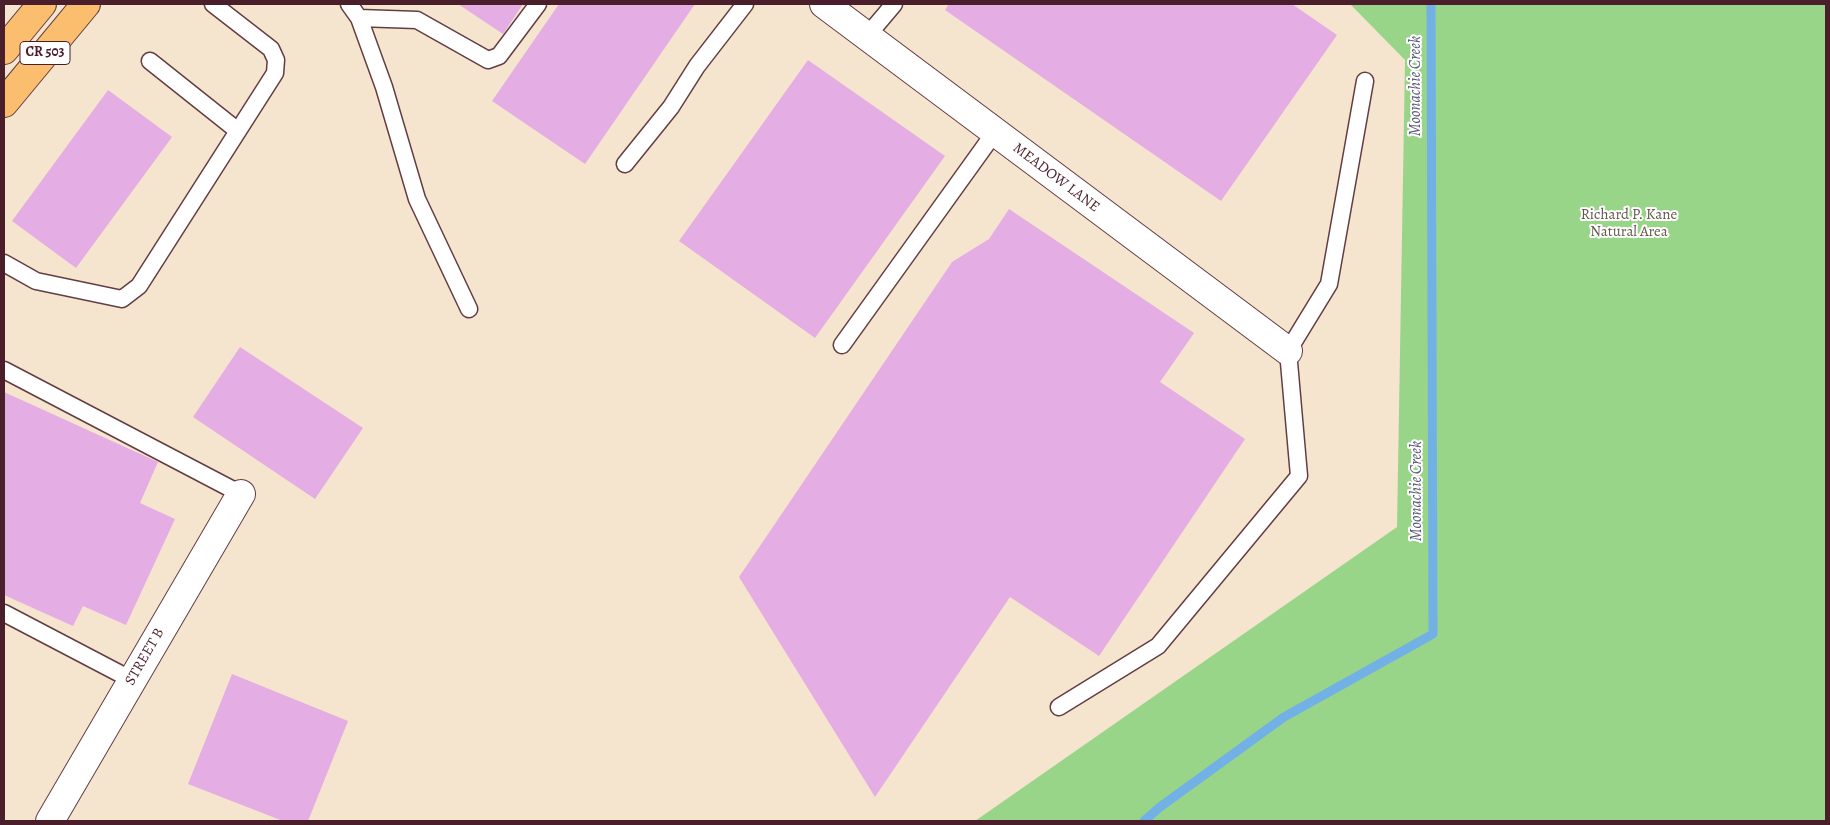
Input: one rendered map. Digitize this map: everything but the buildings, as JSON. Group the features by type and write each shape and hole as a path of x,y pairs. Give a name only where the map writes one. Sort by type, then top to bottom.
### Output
{"main road":[{"name":"CR 503","path":"4,50 42,4"},
{"name":"CR 503","path":"4,103 86,4"}],"street":[{"name":"MEADOW LANE","path":"824,4 1288,351"},
{"name":"STREET B","path":"50,821 241,494"}],"lane":[{"path":"4,263 36,281 122,299 139,286 275,73 276,60 271,48 213,4"},
{"path":"349,4 359,18 384,87 417,199 469,309"},
{"path":"359,18 417,20 488,60 499,56 538,4"},
{"path":"626,164 671,107 697,66 745,4"},
{"path":"868,36 894,4"},
{"path":"150,61 238,131"},
{"path":"1059,707 1158,646 1300,476 1288,351 1329,284 1364,81"},
{"path":"842,345 995,132"},
{"path":"4,370 241,494"},
{"path":"4,613 132,680"}],"green space":[{"name":"Richard P. Kane Natural Area","path":"1350,4 1826,4 1826,821 975,821 1397,527 1405,60"}],"waterway":[{"name":"Moonachie Creek","path":"1144,821 1160,807 1284,717 1433,634 1431,4"}]}
